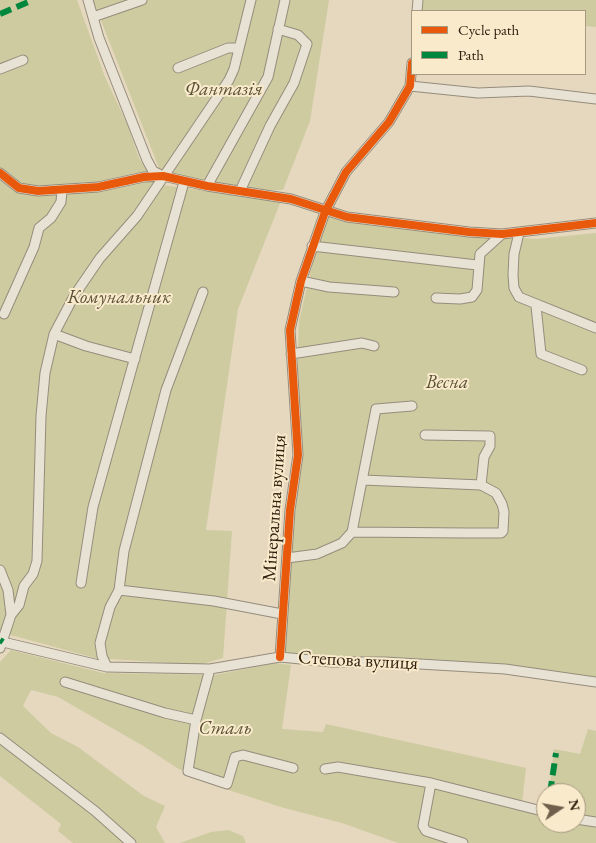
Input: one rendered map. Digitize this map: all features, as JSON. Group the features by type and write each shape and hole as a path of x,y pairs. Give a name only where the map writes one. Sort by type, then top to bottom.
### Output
{"street":[{"path":"88,0 99,38 147,160 153,170 163,176 184,182 291,199 325,212 347,217 502,234 596,223"},
{"path":"93,17 142,0"},
{"path":"1,645 11,615 19,605 24,586 33,574 37,561 41,416 45,373 54,334 74,296 100,258 137,216 229,80 234,69 251,0"},
{"path":"207,186 268,77 285,0"},
{"path":"240,191 270,126 294,83 307,44 298,34 278,29"},
{"path":"178,68 228,48 239,48"},
{"path":"0,69 23,60"},
{"name":"Мінеральна вулиця","path":"280,657 290,510 298,455 290,330 300,281 325,212 346,172 389,122 410,86 411,74"},
{"path":"410,86 478,93 528,91 596,100"},
{"path":"0,173 19,188 38,192 98,187 144,177 163,176"},
{"path":"80,583 93,507 184,182"},
{"path":"4,314 34,247 39,228 51,218 61,202 62,190"},
{"path":"520,232 514,254 514,288 519,297 536,306 596,328"},
{"path":"436,298 460,299 472,297 477,290 477,265 480,254 502,234"},
{"path":"312,246 477,265"},
{"path":"300,281 345,289 394,292"},
{"path":"107,667 102,656 100,642 110,607 119,590 124,550 166,390 203,292"},
{"path":"536,306 540,354 582,370"},
{"path":"54,334 86,346 135,359"},
{"path":"292,354 362,343 374,346"},
{"path":"287,558 317,554 342,543 352,532 376,408 412,406"},
{"path":"425,435 490,436 490,446 484,457 481,485"},
{"path":"352,532 500,533 504,526 504,512 496,493 481,485 363,480"},
{"path":"0,570 8,590 11,615"},
{"path":"119,590 222,602 282,614"},
{"name":"Степова вулиця","path":"1,645 107,667 210,669 280,657 332,662 385,662 505,669 596,682"},
{"path":"210,669 196,720 188,771 226,784 235,756 243,756 293,768"},
{"path":"65,682 164,713 196,720"},
{"path":"0,738 95,811 131,843"},
{"path":"325,770 338,767 431,783 536,809"},
{"path":"431,783 423,826 426,832 463,843"}],"green space":[{"name":"Комунальник","path":"0,0 77,0 105,77 128,126 139,158 155,184 281,201 238,309 206,530 232,531 223,658 199,665 95,658 0,632"},
{"name":"Фантазія","path":"93,0 329,0 310,121 283,190 250,190 181,178 159,168"},
{"path":"421,0 596,0 596,27 586,26 586,10 421,10"},
{"name":"Весна","path":"328,216 426,232 536,239 596,233 596,678 283,655 291,521 302,436 297,371 299,321 314,257"},
{"name":"Сталь","path":"11,650 103,673 215,675 275,663 291,665 282,729 323,732 326,724 526,768 522,803 536,806 536,833 586,833 586,783 550,783 554,749 580,754 588,729 596,731 596,843 398,843 342,823 284,808 207,783 177,768 145,747 58,697 31,690 23,706 51,733 78,747 144,796 165,806 156,827 165,843 73,843 58,831 61,824 0,776 0,662"},
{"path":"228,830 243,836 246,843 180,843 211,832"}],"marked path":[{"path":"0,14 33,0"},
{"path":"552,783 556,753"}],"cycle path":[{"path":"280,657 290,510 298,455 290,330 301,281 325,212 346,172 389,122 410,86 411,74"},
{"path":"0,173 19,188 38,191 98,187 144,177 163,176 207,186 291,199 347,217 469,232 502,234 596,223"}]}
